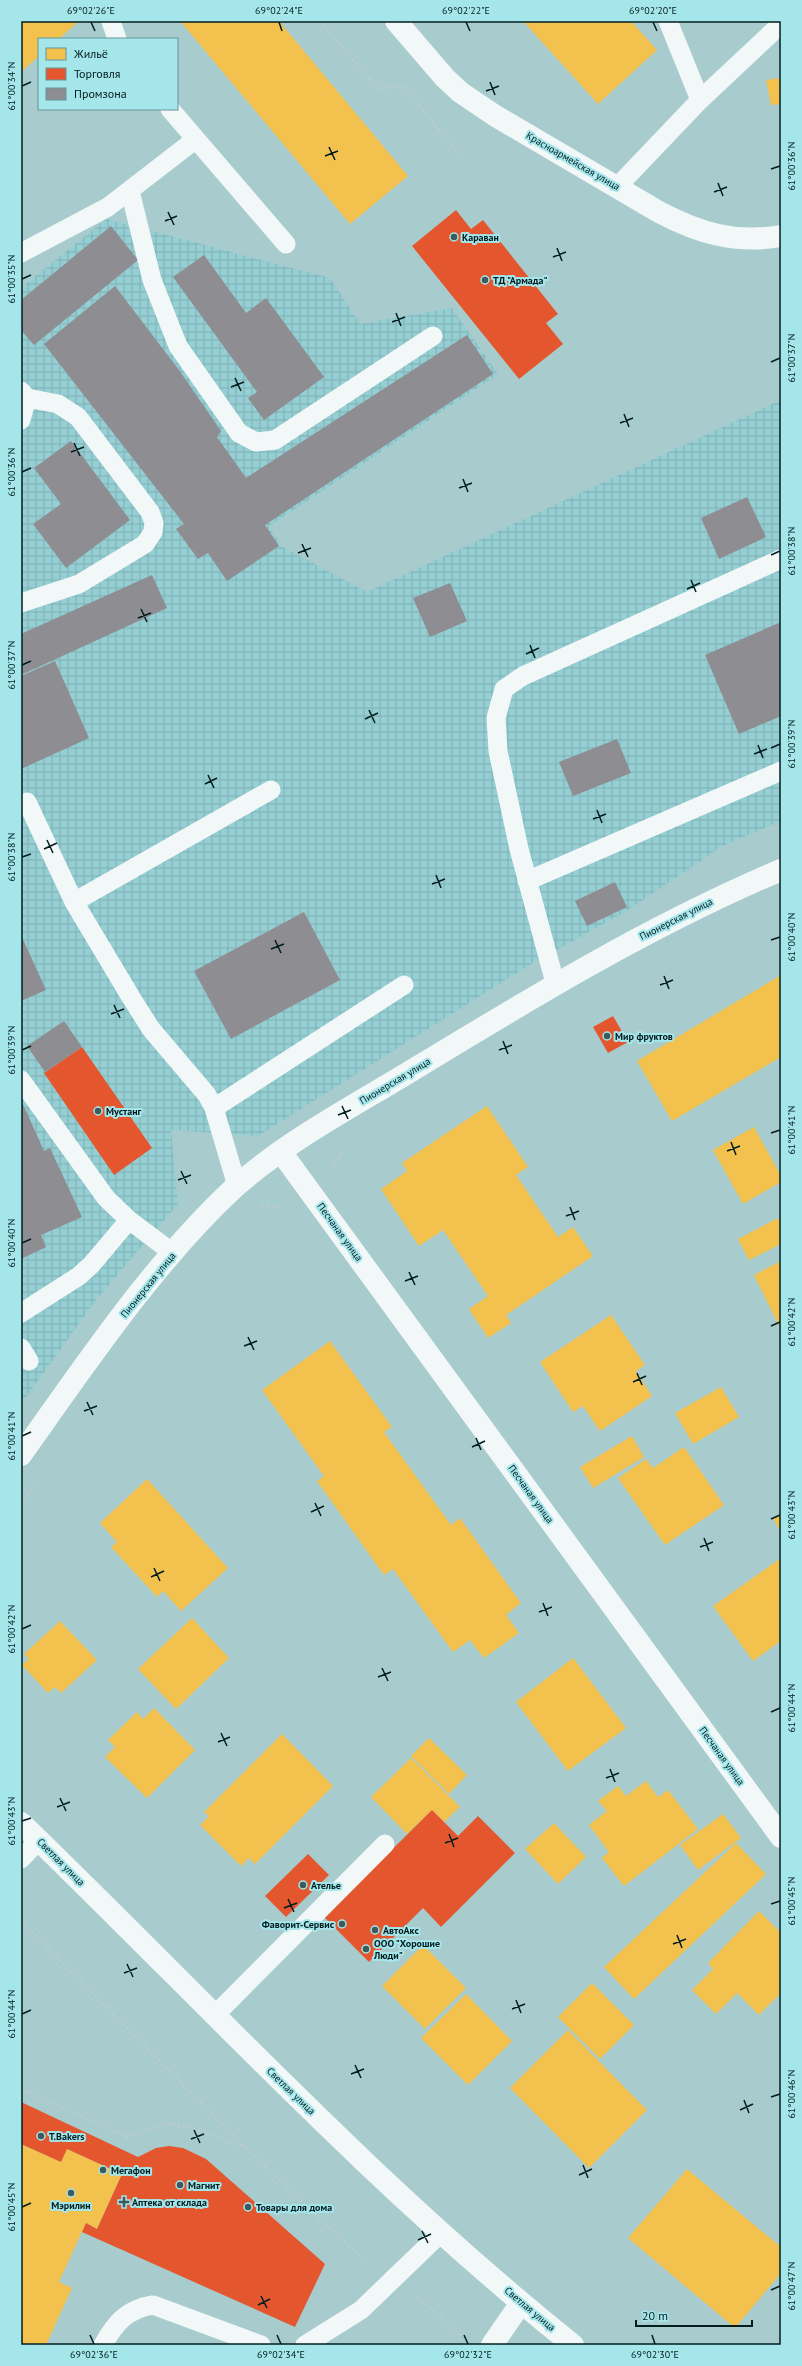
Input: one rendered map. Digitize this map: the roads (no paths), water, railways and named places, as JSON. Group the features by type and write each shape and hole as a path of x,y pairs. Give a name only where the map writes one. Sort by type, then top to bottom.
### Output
{"street":[{"name":"Красноармейская улица","path":"396,21 445,78 460,92 494,115 687,227 712,235 742,239 781,236"},
{"name":"Пионерская улица","path":"21,1455 81,1372 173,1253 205,1217 237,1186 281,1152 555,983 685,913 781,870"},
{"name":"Песчаная улица","path":"281,1152 781,1837"},
{"name":"Светлая улица","path":"21,1823 214,2016 377,2174 521,2303 573,2345"},
{"path":"492,2345 521,2303"}],"lane":[{"path":"111,21 117,38"},
{"path":"668,21 700,100"},
{"path":"617,187 700,100 781,24"},
{"path":"171,110 286,244"},
{"path":"21,253 108,208 196,139"},
{"path":"130,191 152,280 178,346 239,433 256,442 276,440 433,336"},
{"path":"21,420 24,394 58,404 78,417 150,512 154,523 153,532 145,544 86,580 21,603"},
{"path":"555,983 527,881 498,751 496,718 504,689 522,676 781,559"},
{"path":"527,881 781,771"},
{"path":"74,902 270,790"},
{"path":"27,802 74,902 151,1029 207,1095 214,1108 237,1186"},
{"path":"214,1108 404,985"},
{"path":"21,1080 94,1184 129,1220 173,1253"},
{"path":"21,1313 79,1276 92,1264 129,1220"},
{"path":"21,1859 39,1840"},
{"path":"214,2016 385,1844"},
{"path":"305,2345 362,2310 442,2232"},
{"path":"103,2345 112,2328 125,2317 137,2308 153,2305 261,2345"}],"place":[{"name":"Караван","path":"454,237"},
{"name":"ТД \"Армада\"","path":"485,280"},
{"name":"Мир фруктов","path":"607,1036"},
{"name":"Мустанг","path":"98,1111"},
{"name":"Ателье","path":"303,1885"},
{"name":"Фаворит-Сервис","path":"342,1924"},
{"name":"АвтоАкс","path":"375,1930"},
{"name":"ООО \"Хорошие Люди\"","path":"366,1949"},
{"name":"T.Bakers","path":"41,2136"},
{"name":"Мегафон","path":"103,2170"},
{"name":"Магнит","path":"180,2185"},
{"name":"Мэрилин","path":"71,2193"},
{"name":"Аптека от склада","path":"124,2202"},
{"name":"Товары для дома","path":"248,2207"}]}
